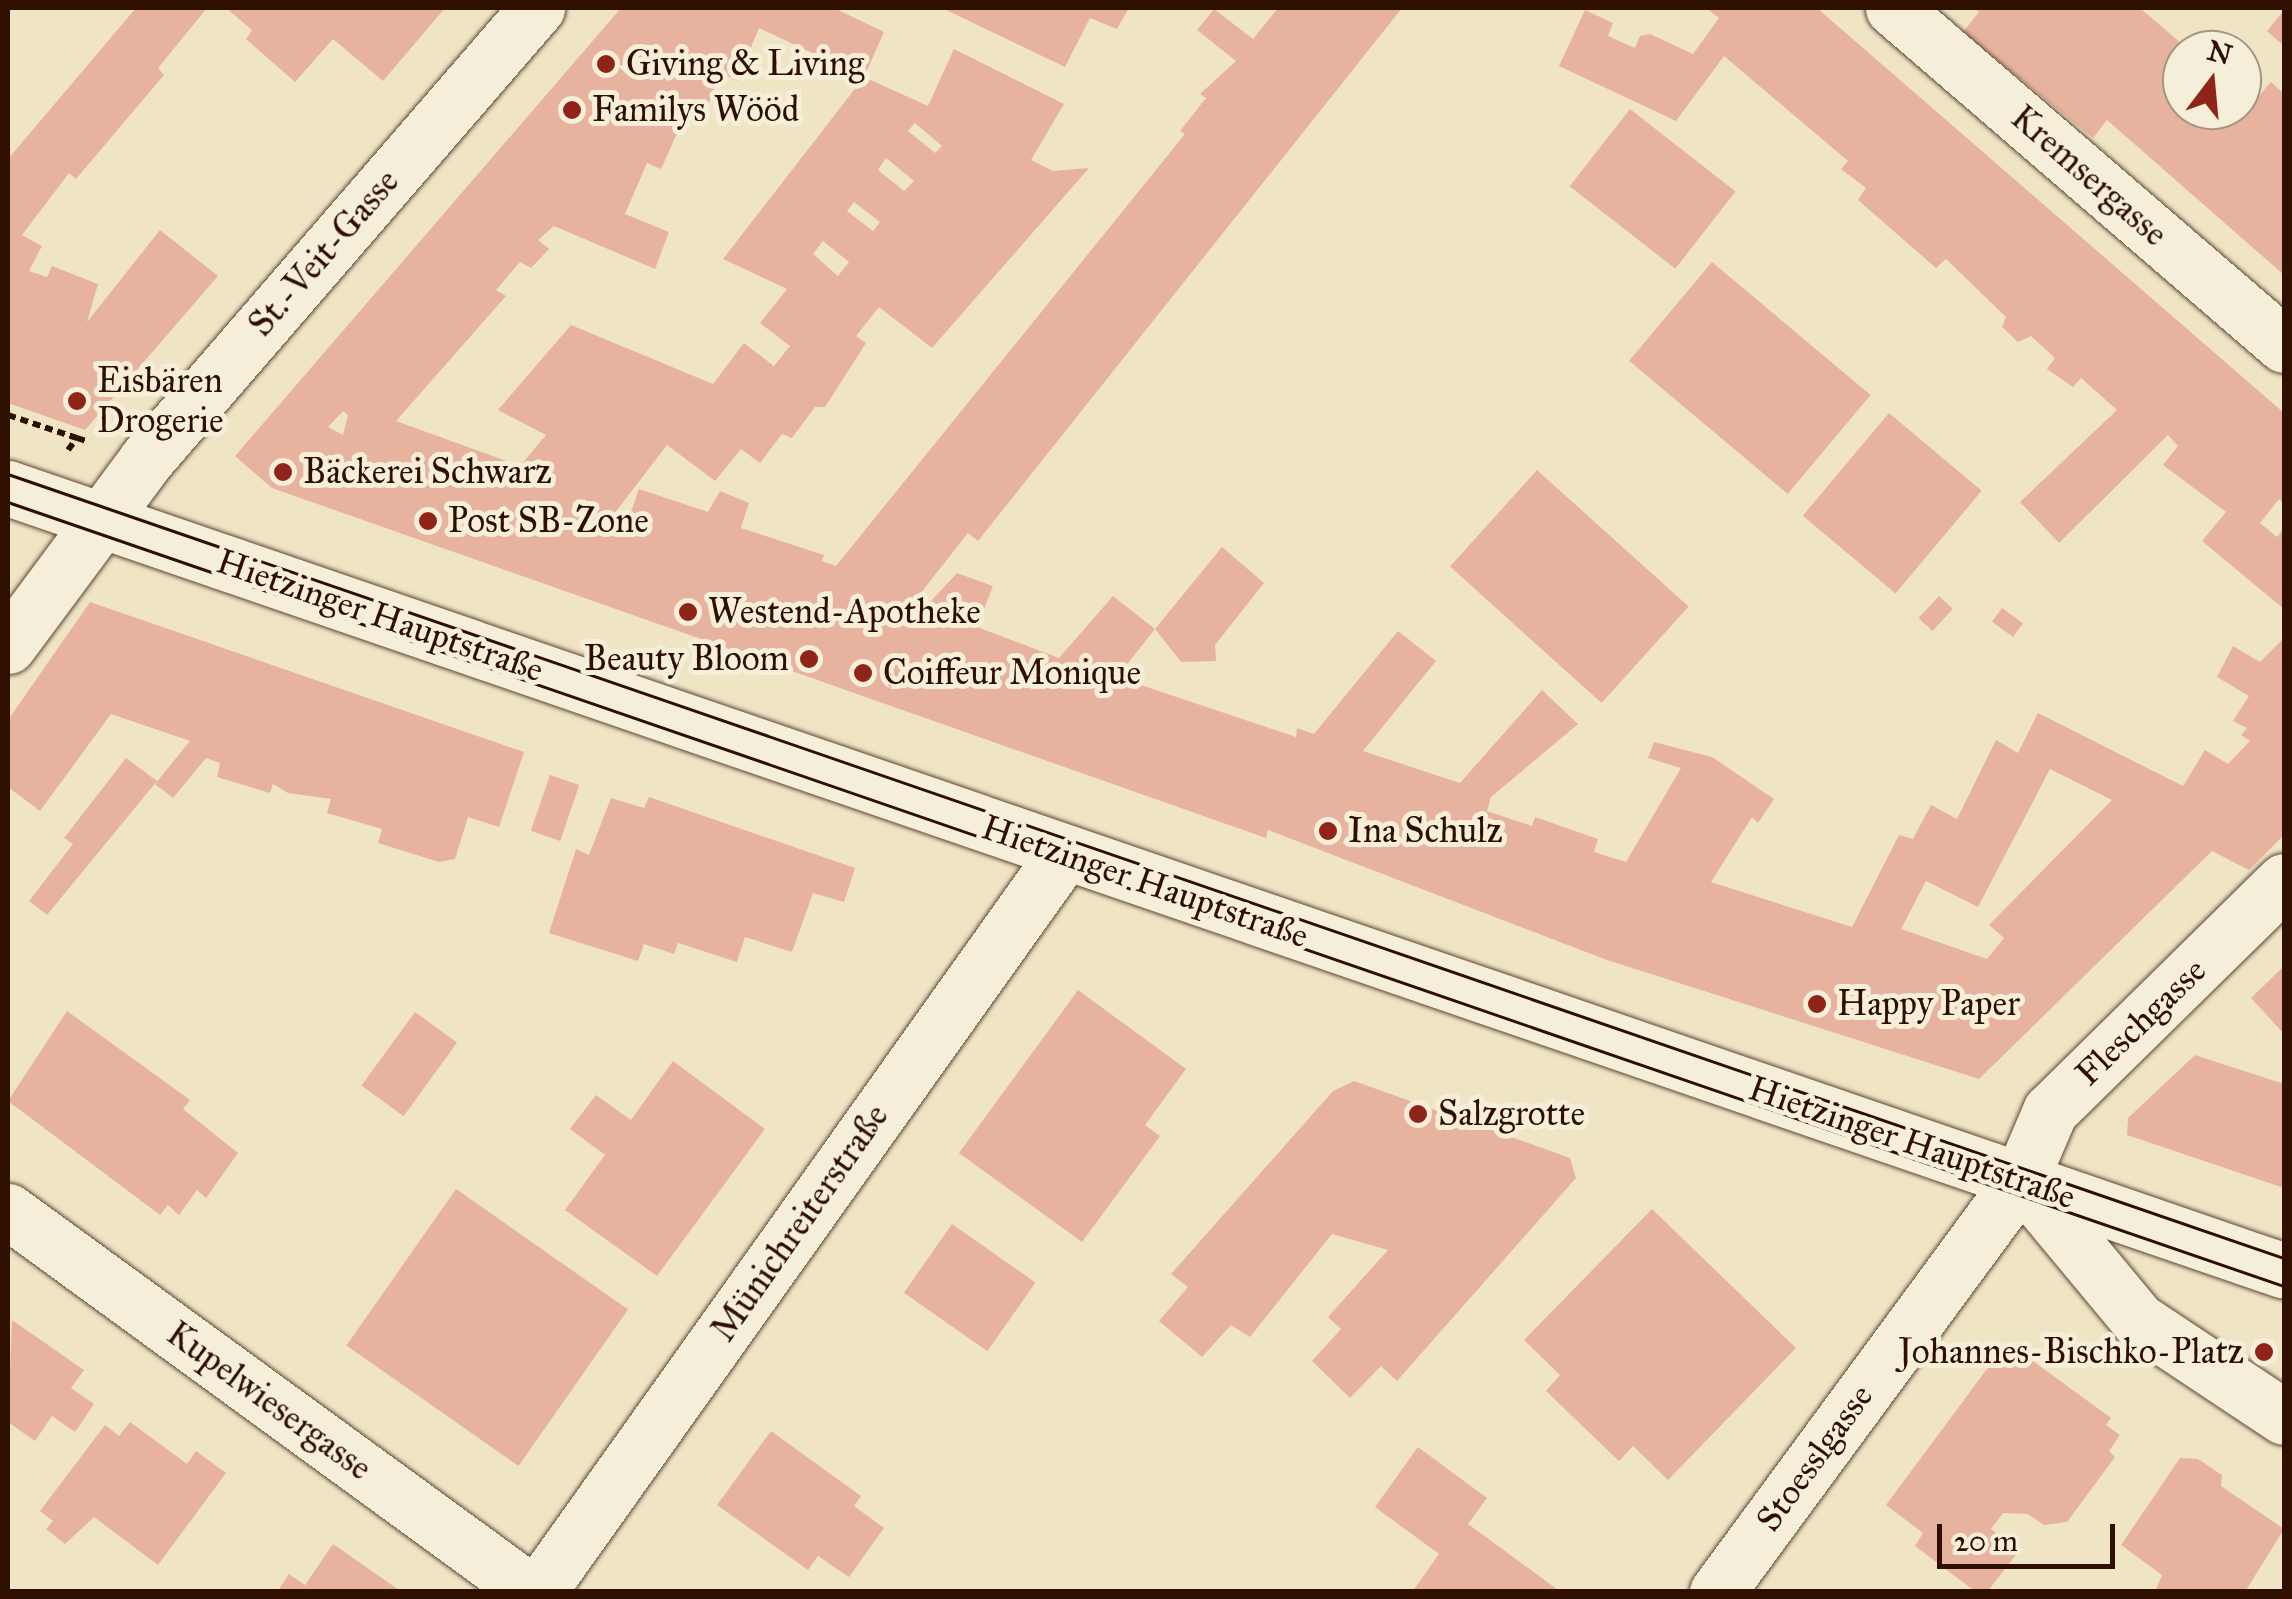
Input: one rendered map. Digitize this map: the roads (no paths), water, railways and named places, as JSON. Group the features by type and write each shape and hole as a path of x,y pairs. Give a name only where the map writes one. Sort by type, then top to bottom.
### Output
{"street":[{"name":"St.-Veit-Gasse","path":"8,646 98,518 537,8"},
{"name":"Kremsergasse","path":"1894,8 2284,345"},
{"name":"Hietzinger Hauptstraße","path":"8,488 1063,854 2284,1270"},
{"name":"Münichreiterstraße","path":"534,1592 1063,854"},
{"name":"Fleschgasse","path":"2021,1180 2050,1111 2284,880"},
{"path":"2021,1180 2138,1320 2284,1416"},
{"name":"Stoesslgasse","path":"1717,1592 2021,1180"},
{"name":"Kupelwiesergasse","path":"8,1211 534,1592"}],"tram line":[{"path":"8,474 2284,1258"},
{"path":"8,502 2284,1286"}],"place":[{"name":"Giving & Living","path":"606,64"},
{"name":"Familys Wööd","path":"572,110"},
{"name":"Eisbären Drogerie","path":"77,401"},
{"name":"Bäckerei Schwarz","path":"283,472"},
{"name":"Post SB-Zone","path":"428,521"},
{"name":"Westend-Apotheke","path":"688,612"},
{"name":"Beauty Bloom","path":"809,659"},
{"name":"Coiffeur Monique","path":"863,673"},
{"name":"Ina Schulz","path":"1328,831"},
{"name":"Happy Paper","path":"1817,1004"},
{"name":"Salzgrotte","path":"1418,1114"},
{"name":"Johannes-Bischko-Platz","path":"2264,1352"}]}
